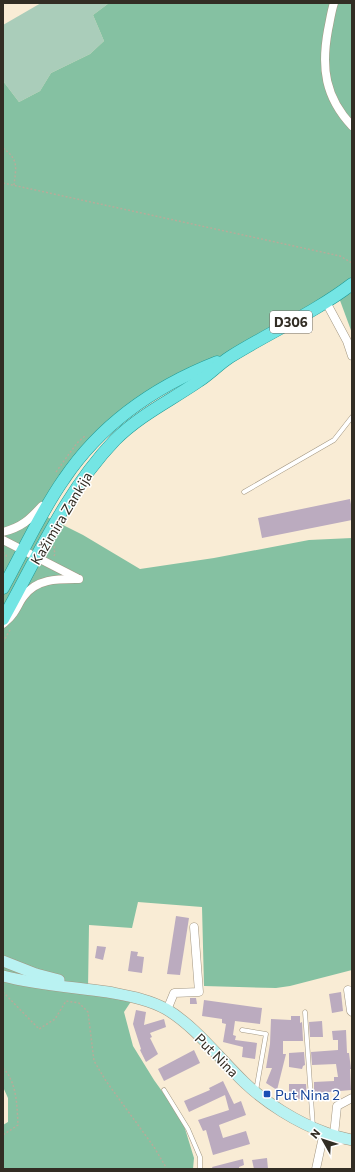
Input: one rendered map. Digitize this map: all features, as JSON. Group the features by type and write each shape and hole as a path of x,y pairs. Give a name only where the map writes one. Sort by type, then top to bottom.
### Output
{"main road":[{"name":"Kažimira Zankija","path":"3,619 74,491 97,460 116,440 151,410 200,381 229,358 326,302 352,284"},
{"name":"Kažimira Zankija","path":"3,588 63,479 90,445 123,415 170,384 194,371 229,358"},
{"name":"Put Nina","path":"3,960 36,974 76,987"},
{"name":"Put Nina","path":"3,976 30,982 76,987 134,997 155,1004 167,1010 185,1023 256,1092 288,1114 313,1127 329,1134 352,1140"}],"street":[{"path":"334,3 324,50 326,74 336,106 352,126"},
{"path":"326,302 347,341 352,356"},
{"path":"3,532 27,521 41,506 52,498"},
{"path":"3,540 79,579 56,579 34,586 25,594 13,615 3,624"},
{"path":"167,1010 174,993 198,992 194,927"},
{"path":"348,990 352,1012"},
{"path":"316,1169 329,1134 337,1106 352,1098"}],"lane":[{"path":"244,492 334,440 352,417"},
{"path":"305,1012 313,1127"},
{"path":"242,1030 266,1034 256,1092"},
{"path":"164,1090 188,1128 200,1157 200,1169"}],"path":[{"path":"3,148 11,154 16,165 14,185"},
{"path":"3,182 340,256 352,263"},
{"path":"3,552 6,555"},
{"path":"3,992 39,1029 55,1019 66,1001 79,1003 88,1012 94,1061 106,1081 154,1147 167,1169"},
{"path":"3,1068 9,1074 17,1102 18,1124 3,1135"}],"green space":[{"path":"41,3 109,3 93,15 104,41 90,54 51,73 40,91 19,102 3,81 3,25"},
{"path":"109,3 352,3 352,333 338,295 194,371 106,429 43,515 83,535 140,569 214,558 309,540 352,538 352,970 290,986 276,988 204,986 202,907 138,902 132,928 89,925 88,989 134,997 124,1012 133,1046 154,1080 182,1119 194,1158 193,1169 3,1169 3,1125 8,1122 8,1098 3,1087 3,81 19,102 40,91 51,73 90,54 104,41 93,15"}],"building":[{"path":"350,499 352,520 262,538 258,518"},
{"path":"176,916 189,918 180,975 167,974"},
{"path":"97,946 106,947 103,960 95,958"},
{"path":"131,951 138,952 137,956 144,957 142,973 128,971"},
{"path":"341,992 343,1011 332,1013 329,994"},
{"path":"190,998 196,998 197,1004 190,1004"},
{"path":"204,1000 262,1008 260,1024 235,1021 233,1035 236,1036 235,1040 257,1043 255,1059 242,1057 243,1047 223,1042 226,1024 222,1023 222,1019 202,1016"},
{"path":"136,1010 146,1012 144,1025 164,1019 166,1027 150,1033 152,1037 150,1038 158,1054 146,1062 140,1050 141,1049 133,1024"},
{"path":"291,1016 300,1016 300,1023 302,1022 303,1041 283,1041 283,1054 286,1054 277,1090 266,1083 272,1068 266,1068 270,1044 271,1019 291,1020"},
{"path":"322,1021 323,1037 310,1037 309,1022"},
{"path":"346,1030 347,1053 349,1053 351,1069 351,1090 329,1092 329,1097 314,1097 314,1082 334,1081 334,1077 338,1077 336,1064 312,1065 311,1052 338,1050 338,1040 333,1040 332,1031"},
{"path":"194,1050 200,1063 164,1081 158,1069"},
{"path":"304,1052 305,1065 302,1069 289,1067 289,1053"},
{"path":"223,1081 234,1104 241,1101 246,1115 219,1125 223,1138 246,1131 250,1144 213,1155 206,1130 203,1131 198,1120 229,1110 225,1095 189,1112 184,1101 210,1090 209,1088"},
{"path":"289,1084 306,1084 307,1097 305,1097 305,1099 289,1099"},
{"path":"267,1158 268,1169 254,1169 252,1160"},
{"path":"243,1159 244,1165 239,1167 239,1169 213,1169 212,1167"}],"place":[{"name":"Put Nina 2","path":"267,1094"}]}
